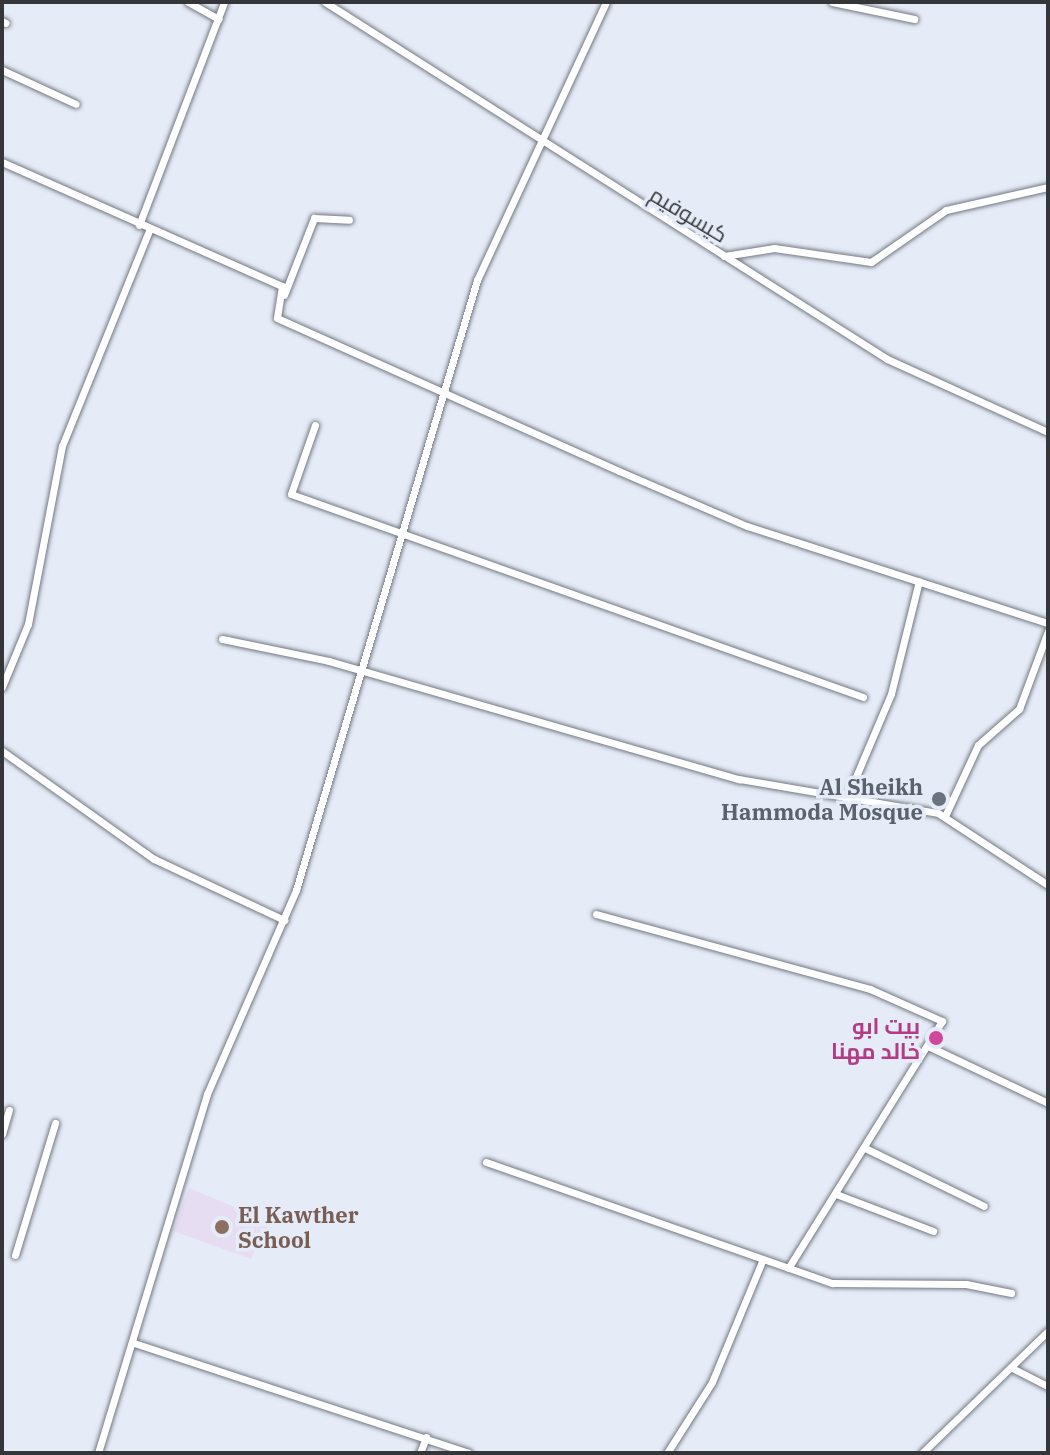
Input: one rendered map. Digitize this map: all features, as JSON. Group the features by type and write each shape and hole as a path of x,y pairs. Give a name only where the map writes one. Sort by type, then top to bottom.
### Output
{"street":[{"path":"188,2 219,19"},
{"path":"139,225 224,2"},
{"name":"كيسوفيم","path":"325,2 724,256 946,391 1048,432"},
{"path":"98,1453 134,1343 207,1094 284,920 402,533 440,389 501,221 606,2"},
{"path":"832,2 914,19"},
{"path":"2,70 76,104"},
{"path":"2,162 149,231 282,286 277,318 747,526 1048,623"},
{"path":"724,256 774,248 871,262 946,210 1048,187"},
{"path":"280,305 314,218 349,220"},
{"path":"2,687 28,624 62,446 149,231"},
{"path":"315,425 291,494 863,697"},
{"path":"846,800 891,694 919,581"},
{"path":"945,816 978,745 1019,709 1048,631"},
{"path":"222,639 358,670 739,779 945,816 1048,885"},
{"path":"2,751 154,859 284,920"},
{"path":"596,914 870,989 942,1021 930,1047 788,1268"},
{"path":"930,1047 1048,1103"},
{"path":"2,1134 9,1110"},
{"path":"15,1255 55,1123"},
{"path":"865,1148 984,1206"},
{"path":"486,1162 832,1283 966,1284 1011,1293"},
{"path":"836,1194 933,1231"},
{"path":"667,1453 712,1382 762,1261"},
{"path":"922,1453 1014,1369 1048,1331"},
{"path":"134,1343 468,1453"},
{"path":"1014,1369 1048,1386"},
{"path":"420,1453 426,1437"}],"shaded area":[{"name":"El Kawther School","path":"189,1188 270,1222 251,1259 173,1231"}],"place":[{"name":"Al Sheikh Hammoda Mosque","path":"939,799"},
{"name":"بيت ابو خالد مهنا","path":"936,1038"},
{"name":"El Kawther School","path":"222,1227"}]}
